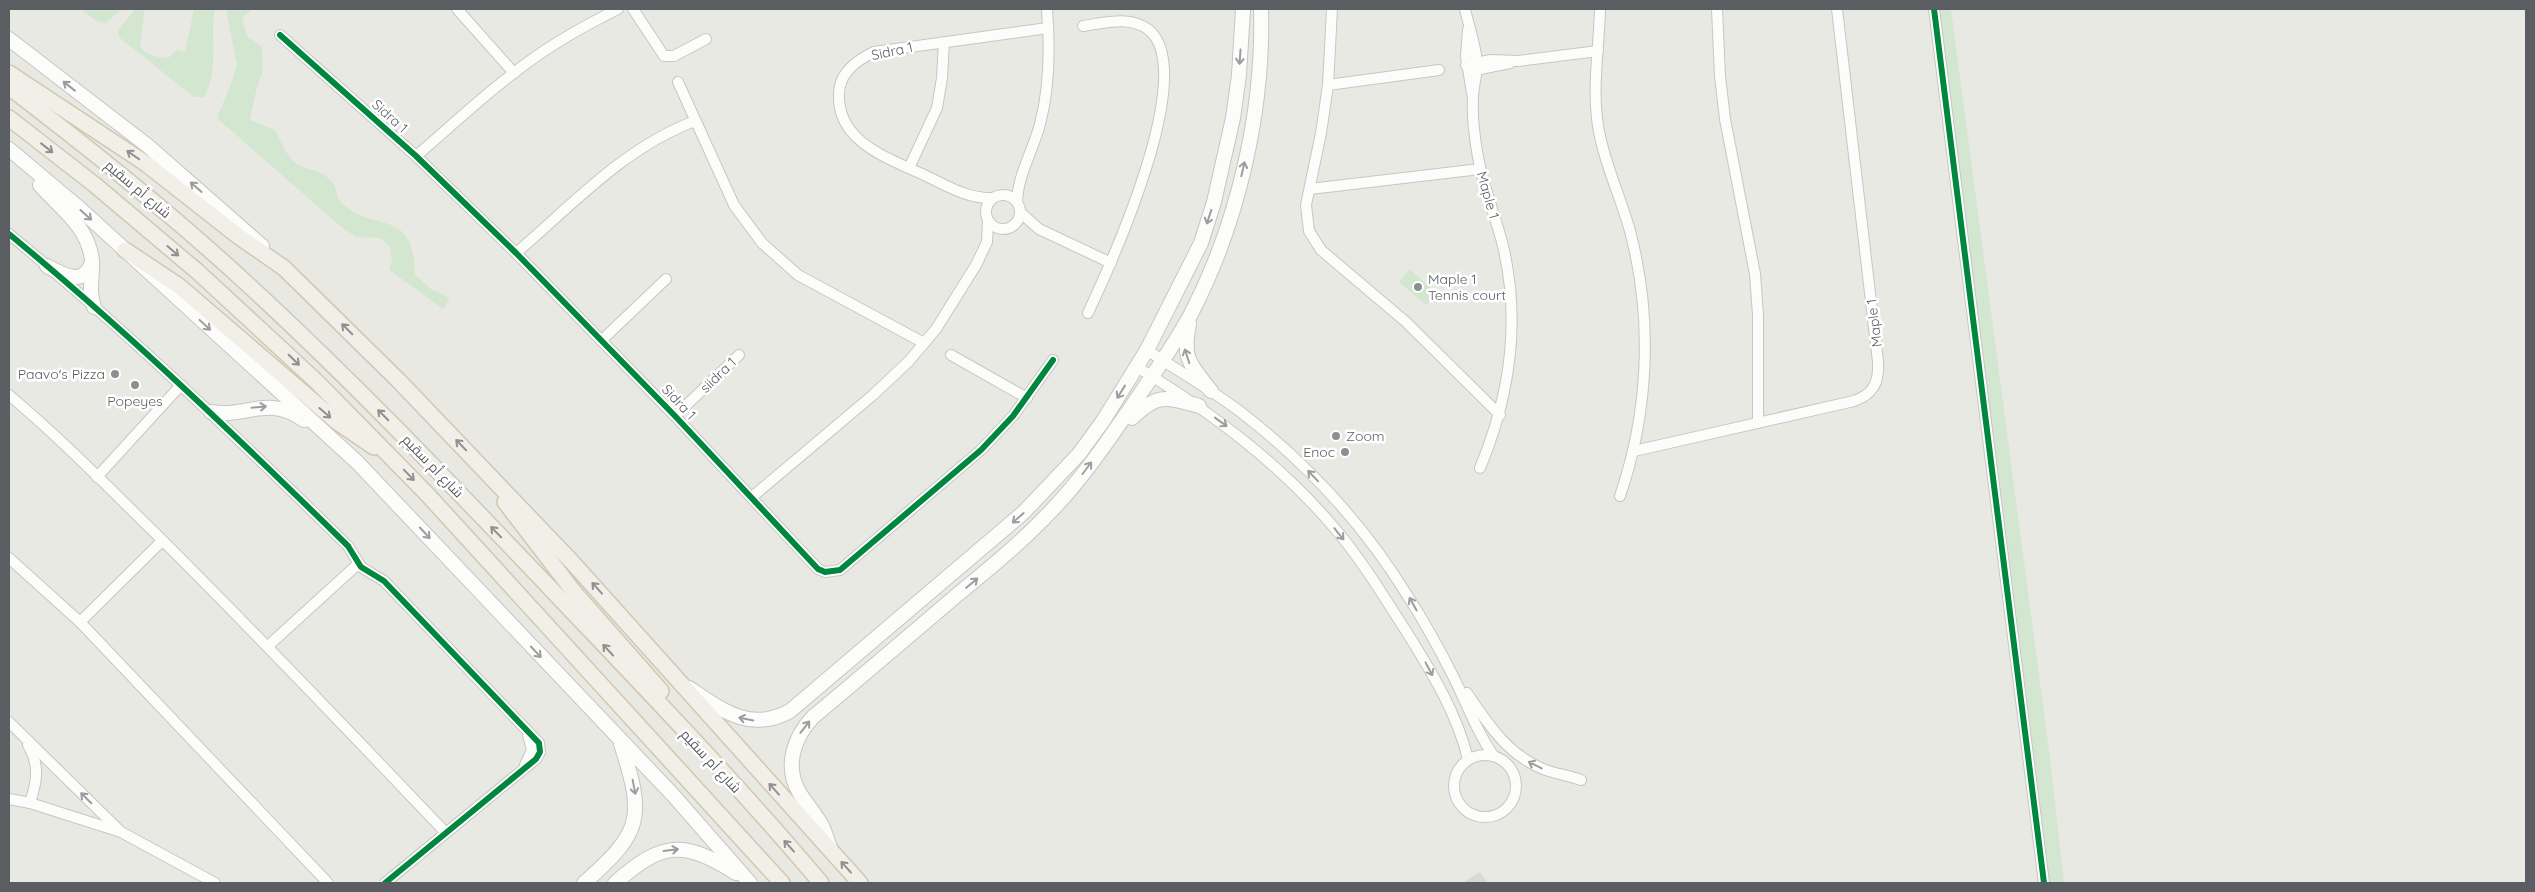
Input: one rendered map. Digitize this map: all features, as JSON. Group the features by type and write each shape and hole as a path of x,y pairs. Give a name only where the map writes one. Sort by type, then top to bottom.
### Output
{"main road":[{"path":"9,73 145,163 245,242 284,268 484,469 572,562 860,883"},
{"name":"شارع أم سقيم","path":"9,87 81,142 172,217 312,345 502,538 718,768 821,883"},
{"name":"شارع أم سقيم","path":"9,118 94,185 198,272 278,344 391,456 782,883"},
{"path":"125,250 185,290 336,421 362,440 391,456"},
{"path":"484,469 527,532 594,616 680,714 718,768"}],"street":[{"path":"457,9 514,73"},
{"path":"416,156 514,73 560,41 618,9"},
{"path":"633,9 664,56 674,56 706,39"},
{"path":"984,248 1010,227 1018,207 1022,174 1040,124 1049,77 1046,9"},
{"path":"831,850 823,828 799,791 792,769 794,746 805,726 1020,542 1052,510 1110,439 1152,376 1155,356 1188,270 1201,243 1225,160 1239,75 1243,9"},
{"path":"1211,391 1188,361 1185,350 1191,314 1224,235 1246,153 1259,68 1261,9"},
{"path":"1332,9 1328,85 1306,205 1306,222 1316,245 1406,322 1500,415"},
{"path":"1465,9 1472,67 1498,60 1518,61 1598,52"},
{"path":"1600,9 1595,88 1598,124 1606,160 1630,230 1644,313 1645,368 1634,451 1620,496"},
{"path":"1717,9 1719,68 1725,119 1755,274 1758,315 1758,423"},
{"name":"Maple 1","path":"1634,451 1862,398 1875,387 1878,379 1878,362 1837,9"},
{"path":"1934,9 2044,883"},
{"path":"1082,26 1116,21 1138,24 1156,38 1161,49 1164,66 1157,124 1145,173 1124,234 1088,313"},
{"name":"Sidra 1","path":"966,195 870,148 848,128 839,105 839,88 851,67 874,52 1048,28"},
{"name":"Sidra 1","path":"280,35 416,156 516,253 675,416 812,564 825,572 840,570 965,466 998,433 1027,398 1053,360"},
{"path":"9,39 169,164 284,268"},
{"path":"909,168 937,108 941,86 944,42"},
{"name":"Maple 1","path":"1472,67 1474,124 1480,169 1503,245 1511,294 1512,342 1500,415 1480,468"},
{"path":"1328,85 1439,70"},
{"path":"678,82 734,206 757,237 779,260 798,274 924,343"},
{"path":"516,253 638,149 665,132 695,121"},
{"path":"9,150 125,250 226,344 329,434 385,490 698,823 749,882"},
{"path":"22,160 43,188 82,230 88,242 92,262 90,287 94,307"},
{"path":"1310,189 1480,169"},
{"path":"752,497 873,395 909,361 946,314 984,248 988,235 986,217 997,196 1022,174"},
{"path":"966,195 1013,198 1018,207 1039,229 1111,263"},
{"path":"966,195 995,228 1039,229"},
{"path":"9,234 48,266 212,412 348,546 359,565 384,581 527,734 539,743 540,752 536,760 445,832 385,883"},
{"path":"48,266 65,276 73,278 85,273 92,262"},
{"path":"602,340 666,279"},
{"path":"678,681 739,717 762,721 790,711 1023,513 1052,484 1098,428 1137,367 1155,356 1191,314"},
{"name":"siidra 1","path":"675,416 739,355"},
{"path":"951,355 1027,398"},
{"path":"1155,356 1211,391 1240,412 1285,449 1332,496 1382,558 1407,594 1454,677 1490,729 1515,752 1545,770 1581,780"},
{"path":"1137,367 1199,406 1229,428 1286,477 1338,532 1420,653 1453,714 1468,759"},
{"path":"97,476 181,385"},
{"path":"9,395 97,476 268,646 445,832"},
{"path":"1110,439 1151,400 1167,398 1199,406"},
{"path":"212,412 231,414 254,407 274,407 294,414 329,434"},
{"path":"80,622 162,540"},
{"path":"9,558 80,622 328,883"},
{"path":"268,646 359,565"},
{"path":"1454,677 1479,734 1493,755 1510,767 1517,783 1516,793 1510,805 1491,816 1470,813 1457,800 1454,782 1456,773 1468,759 1484,754 1493,755"},
{"path":"9,722 121,832"},
{"path":"23,735 37,764 36,783 30,803"},
{"path":"584,883 607,863 624,844 632,828 636,810 634,783 620,741"},
{"path":"9,799 30,803 121,832 215,883"},
{"path":"615,883 642,860 658,853 683,849 708,856 749,882"}],"shaded area":[{"path":"1480,872 1488,883 1462,883"}],"green space":[{"path":"81,9 121,9 106,23 96,21"},
{"path":"135,9 142,9 144,13 140,47 149,54 168,58 177,50 185,52 194,9 215,9 212,75 204,97 194,97 119,37 118,31"},
{"path":"226,9 253,9 242,18 247,36 262,47 263,70 250,120 275,130 294,162 324,174 334,184 339,200 353,212 399,229 407,238 413,253 415,275 431,289 450,298 443,309 389,270 392,261 390,247 380,238 356,237 339,225 217,118 237,65"},
{"path":"1930,9 1951,9 2050,758 2064,883 2040,883"},
{"name":"Maple 1 Tennis court","path":"1409,269 1437,293 1426,305 1399,282"}],"cycle path":[{"path":"1934,9 2044,883"},
{"path":"280,35 416,156 516,253 675,416 818,569 825,572 840,570 981,450 1013,416 1053,360"},
{"path":"9,234 140,347 265,465 348,546 361,567 384,581 539,743 540,752 536,759 385,883"}],"place":[{"name":"Maple 1 Tennis court","path":"1418,287"},
{"name":"Paavo's Pizza","path":"115,374"},
{"name":"Popeyes","path":"135,385"},
{"name":"Zoom","path":"1336,436"},
{"name":"Enoc","path":"1345,452"}]}
